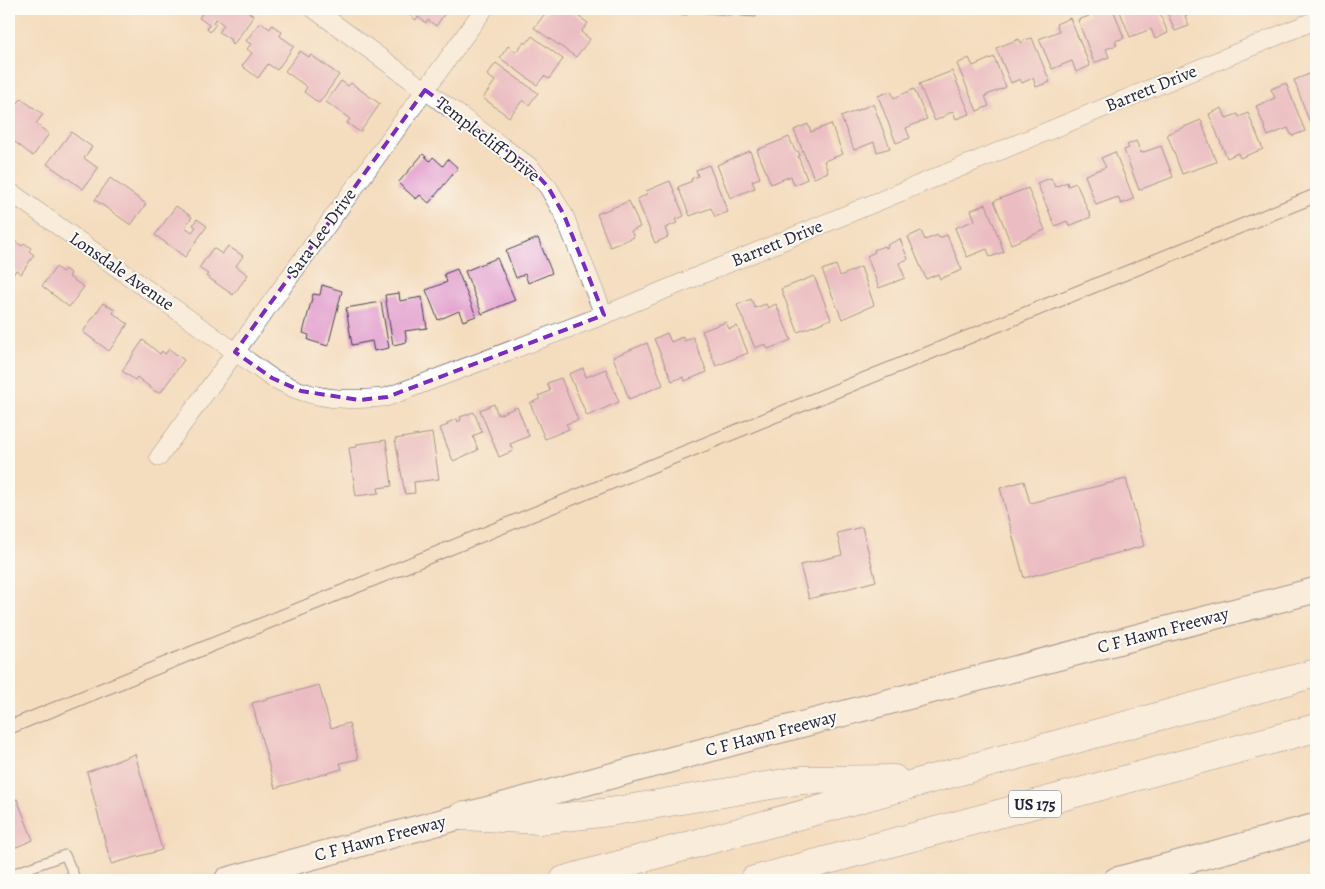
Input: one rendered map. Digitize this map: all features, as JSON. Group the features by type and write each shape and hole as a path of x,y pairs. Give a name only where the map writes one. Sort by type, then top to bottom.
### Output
{"highway":[{"path":"564,880 1316,673"},
{"name":"US 175","path":"754,880 1316,728"},
{"path":"462,816 540,820 609,812 802,780 933,779"}],"main road":[{"name":"C F Hawn Freeway","path":"227,880 768,734 1316,590"},
{"path":"1116,880 1316,826"}],"street":[{"name":"Templecliff Drive","path":"314,9 529,166 548,187 564,215 604,315"},
{"name":"Sara Lee Drive","path":"159,457 484,9"},
{"name":"Barrett Drive","path":"235,352 272,378 301,391 330,398 359,400 387,397 604,315 1316,20"},
{"name":"Lonsdale Avenue","path":"9,191 235,352"}],"lane":[{"path":"9,875 65,855 76,880"}],"highlighted area":[{"path":"425,90 529,166 548,187 564,215 604,315 387,397 359,400 301,391 272,378 235,352"}],"building":[{"path":"205,9 244,9 254,16 233,45 230,42 231,40 219,32 224,25 216,19 213,22 216,24 210,32 207,29 209,25 199,18"},
{"path":"401,9 448,9 436,26 428,20 426,23 418,17 416,20"},
{"path":"544,9 568,9 588,23 581,32 590,39 576,57 534,28 547,11"},
{"path":"673,9 688,9 687,15 672,14"},
{"path":"695,9 732,9 731,15 695,12"},
{"path":"741,9 756,9 756,17 741,16"},
{"path":"1093,9 1113,9 1124,38 1115,41 1117,45 1106,49 1109,57 1094,63 1078,20 1089,16 1087,11"},
{"path":"1119,9 1158,9 1168,33 1155,39 1151,29 1130,37"},
{"path":"1166,9 1203,9 1185,16 1189,26 1175,31"},
{"path":"1070,18 1090,66 1076,72 1072,61 1052,69 1039,39 1059,31 1056,24"},
{"path":"260,22 270,29 272,25 282,32 280,36 294,46 277,70 268,64 258,78 242,66 252,53 247,49 251,44 246,41"},
{"path":"532,36 563,59 549,79 544,76 537,85 500,58 508,46 516,52"},
{"path":"1032,38 1050,82 1036,87 1033,78 1022,83 1020,79 1011,83 996,48 1019,39 1021,43"},
{"path":"300,51 309,57 311,55 339,75 319,103 304,92 307,87 285,71"},
{"path":"994,57 1006,87 985,96 989,106 977,111 957,64 969,58 973,66"},
{"path":"496,63 538,93 529,105 523,100 509,117 483,98 495,81 487,75"},
{"path":"952,71 970,114 956,119 953,111 935,121 919,84"},
{"path":"1312,73 1316,79 1316,120 1310,123 1294,80"},
{"path":"341,81 348,86 351,83 380,104 360,132 347,123 350,119 326,102"},
{"path":"1286,83 1305,131 1292,136 1288,128 1268,136 1256,106 1275,98 1271,89"},
{"path":"914,89 927,119 906,128 910,138 896,143 878,96 891,91 894,98"},
{"path":"21,99 43,114 36,124 49,134 33,156 9,139 9,107 13,110"},
{"path":"873,104 890,148 877,152 874,142 854,150 841,117"},
{"path":"1222,108 1226,118 1238,114 1239,117 1248,113 1263,149 1240,158 1238,153 1227,158 1209,114"},
{"path":"1201,120 1216,162 1182,174 1167,134"},
{"path":"808,124 811,132 831,124 843,154 824,161 828,172 814,178 794,130"},
{"path":"71,132 92,147 84,158 98,168 83,189 47,164"},
{"path":"789,137 795,151 798,151 800,155 798,156 807,179 794,185 791,176 771,184 757,150"},
{"path":"1136,141 1141,153 1161,146 1173,177 1139,190 1124,150 1129,148 1127,145"},
{"path":"750,151 760,178 752,181 755,188 730,198 717,165"},
{"path":"1115,152 1134,199 1121,204 1118,197 1096,205 1085,175 1106,167 1101,158"},
{"path":"423,154 430,161 433,157 443,166 448,159 458,168 429,203 420,195 416,199 398,183"},
{"path":"709,165 728,212 715,217 711,208 690,216 678,187 698,176 696,170"},
{"path":"110,178 146,204 131,225 95,200"},
{"path":"1051,178 1055,187 1067,182 1068,186 1076,183 1091,217 1069,226 1067,221 1055,226 1037,183"},
{"path":"670,181 684,216 675,220 677,223 665,228 668,237 655,243 637,199 648,194 646,191"},
{"path":"1028,188 1045,230 1011,244 994,201"},
{"path":"629,201 640,227 631,231 634,237 610,247 597,214"},
{"path":"986,204 1004,252 990,257 987,249 967,257 955,228 975,220 971,210"},
{"path":"176,206 192,217 185,227 192,232 196,227 193,225 197,219 207,226 185,257 155,235"},
{"path":"921,231 925,240 938,235 939,238 947,235 962,270 940,279 938,274 926,279 908,237"},
{"path":"538,238 552,273 528,283 525,274 516,278 506,251"},
{"path":"900,239 908,259 899,263 905,278 879,288 867,256 875,252 874,250 884,246 885,248 888,247 887,245"},
{"path":"13,240 22,246 24,243 31,248 29,251 34,255 21,274 16,270 9,281 9,246"},
{"path":"228,246 243,256 236,266 248,275 233,295 206,276 208,274 199,268 213,248 222,254"},
{"path":"497,258 515,300 482,314 465,271"},
{"path":"836,265 840,276 861,267 874,305 842,319 822,270"},
{"path":"56,267 62,272 65,269 71,274 69,277 84,287 69,307 42,286"},
{"path":"457,269 476,316 463,321 459,311 438,320 426,290 447,282 444,274"},
{"path":"814,276 831,319 798,332 781,289"},
{"path":"322,285 342,291 328,346 308,340 309,335 303,333 313,294 320,295"},
{"path":"399,293 400,301 422,297 427,328 405,331 407,342 393,345 385,295"},
{"path":"751,299 755,308 766,304 768,308 776,304 791,340 768,349 765,344 755,348 737,305"},
{"path":"381,302 389,348 374,351 372,341 352,345 346,308"},
{"path":"103,303 115,310 113,313 128,324 109,351 83,332"},
{"path":"726,322 729,329 737,326 748,353 716,366 702,331"},
{"path":"667,333 671,342 683,337 684,341 693,337 707,372 685,381 683,377 672,381 654,339"},
{"path":"143,340 160,354 162,351 165,354 169,349 184,360 161,392 156,392 137,377 135,380 122,371"},
{"path":"647,343 663,385 629,399 613,357"},
{"path":"583,368 586,377 606,369 619,402 587,416 569,374"},
{"path":"561,378 578,420 566,424 569,429 545,439 530,403 540,399 538,396 550,391 547,383"},
{"path":"494,404 498,415 517,407 529,436 510,444 513,451 499,457 480,410"},
{"path":"474,412 482,432 473,436 478,450 453,461 440,428 457,419 458,422 461,420 460,417"},
{"path":"432,433 439,479 414,482 415,493 405,494 395,439"},
{"path":"386,440 392,486 378,488 379,493 356,496 349,448 357,447 357,444"},
{"path":"1126,479 1144,546 1024,578 1000,488 1024,481 1030,503"},
{"path":"862,527 876,581 809,599 800,565 842,555 837,533"},
{"path":"319,685 331,728 349,723 358,759 340,763 342,769 275,788 252,703"},
{"path":"135,754 162,850 111,864 87,772"},
{"path":"17,799 33,840 9,850 9,802"}],"tram line":[{"path":"9,720 1316,188"},
{"path":"9,735 1316,203"}]}
